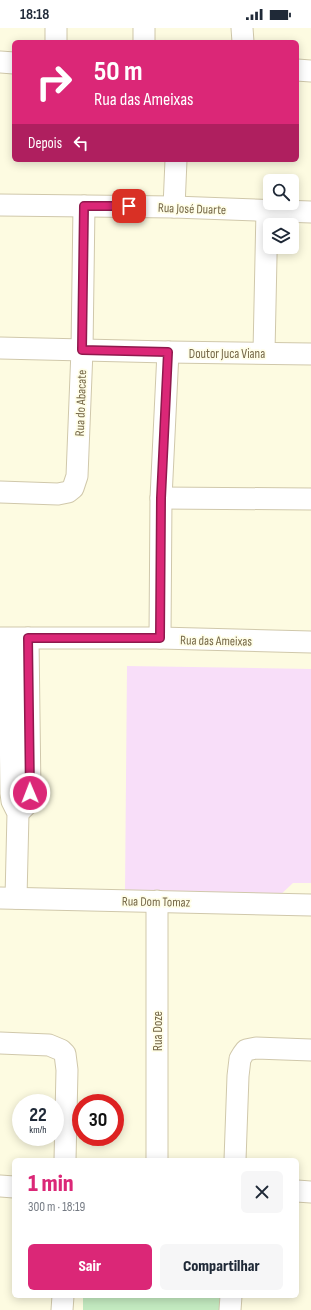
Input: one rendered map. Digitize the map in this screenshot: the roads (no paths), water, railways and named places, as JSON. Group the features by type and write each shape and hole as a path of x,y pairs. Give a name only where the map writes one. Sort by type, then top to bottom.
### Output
{"street":[{"path":"56,28 56,40"},
{"path":"144,28 144,40"},
{"path":"242,28 243,40"},
{"path":"0,62 12,63"},
{"path":"299,70 311,71"},
{"path":"174,207 176,162"},
{"name":"Rua José Duarte","path":"0,204 263,210"},
{"name":"Rua do Abacate","path":"0,492 58,494 68,492 73,488 77,476 82,350 84,206"},
{"path":"264,352 267,210"},
{"name":"Rua José Duarte","path":"267,210 311,212"},
{"name":"Doutor Juca Viana","path":"0,348 311,354"},
{"path":"160,638 161,498 168,352"},
{"path":"161,498 311,499"},
{"path":"8,898 18,813 29,802 30,793 12,638"},
{"name":"Rua das Ameixas","path":"12,638 160,638 311,642"},
{"name":"Rua Dom Tomaz","path":"8,898 311,905"},
{"name":"Rua Doze","path":"157,1158 158,901"},
{"path":"0,1043 35,1043 49,1045 61,1050 65,1054 65,1158"},
{"path":"235,1158 240,1059 246,1050 256,1048 311,1050"},
{"path":"0,1186 12,1187"},
{"path":"299,1191 311,1192"},
{"path":"62,1310 63,1298"},
{"path":"230,1310 231,1298"}]}
